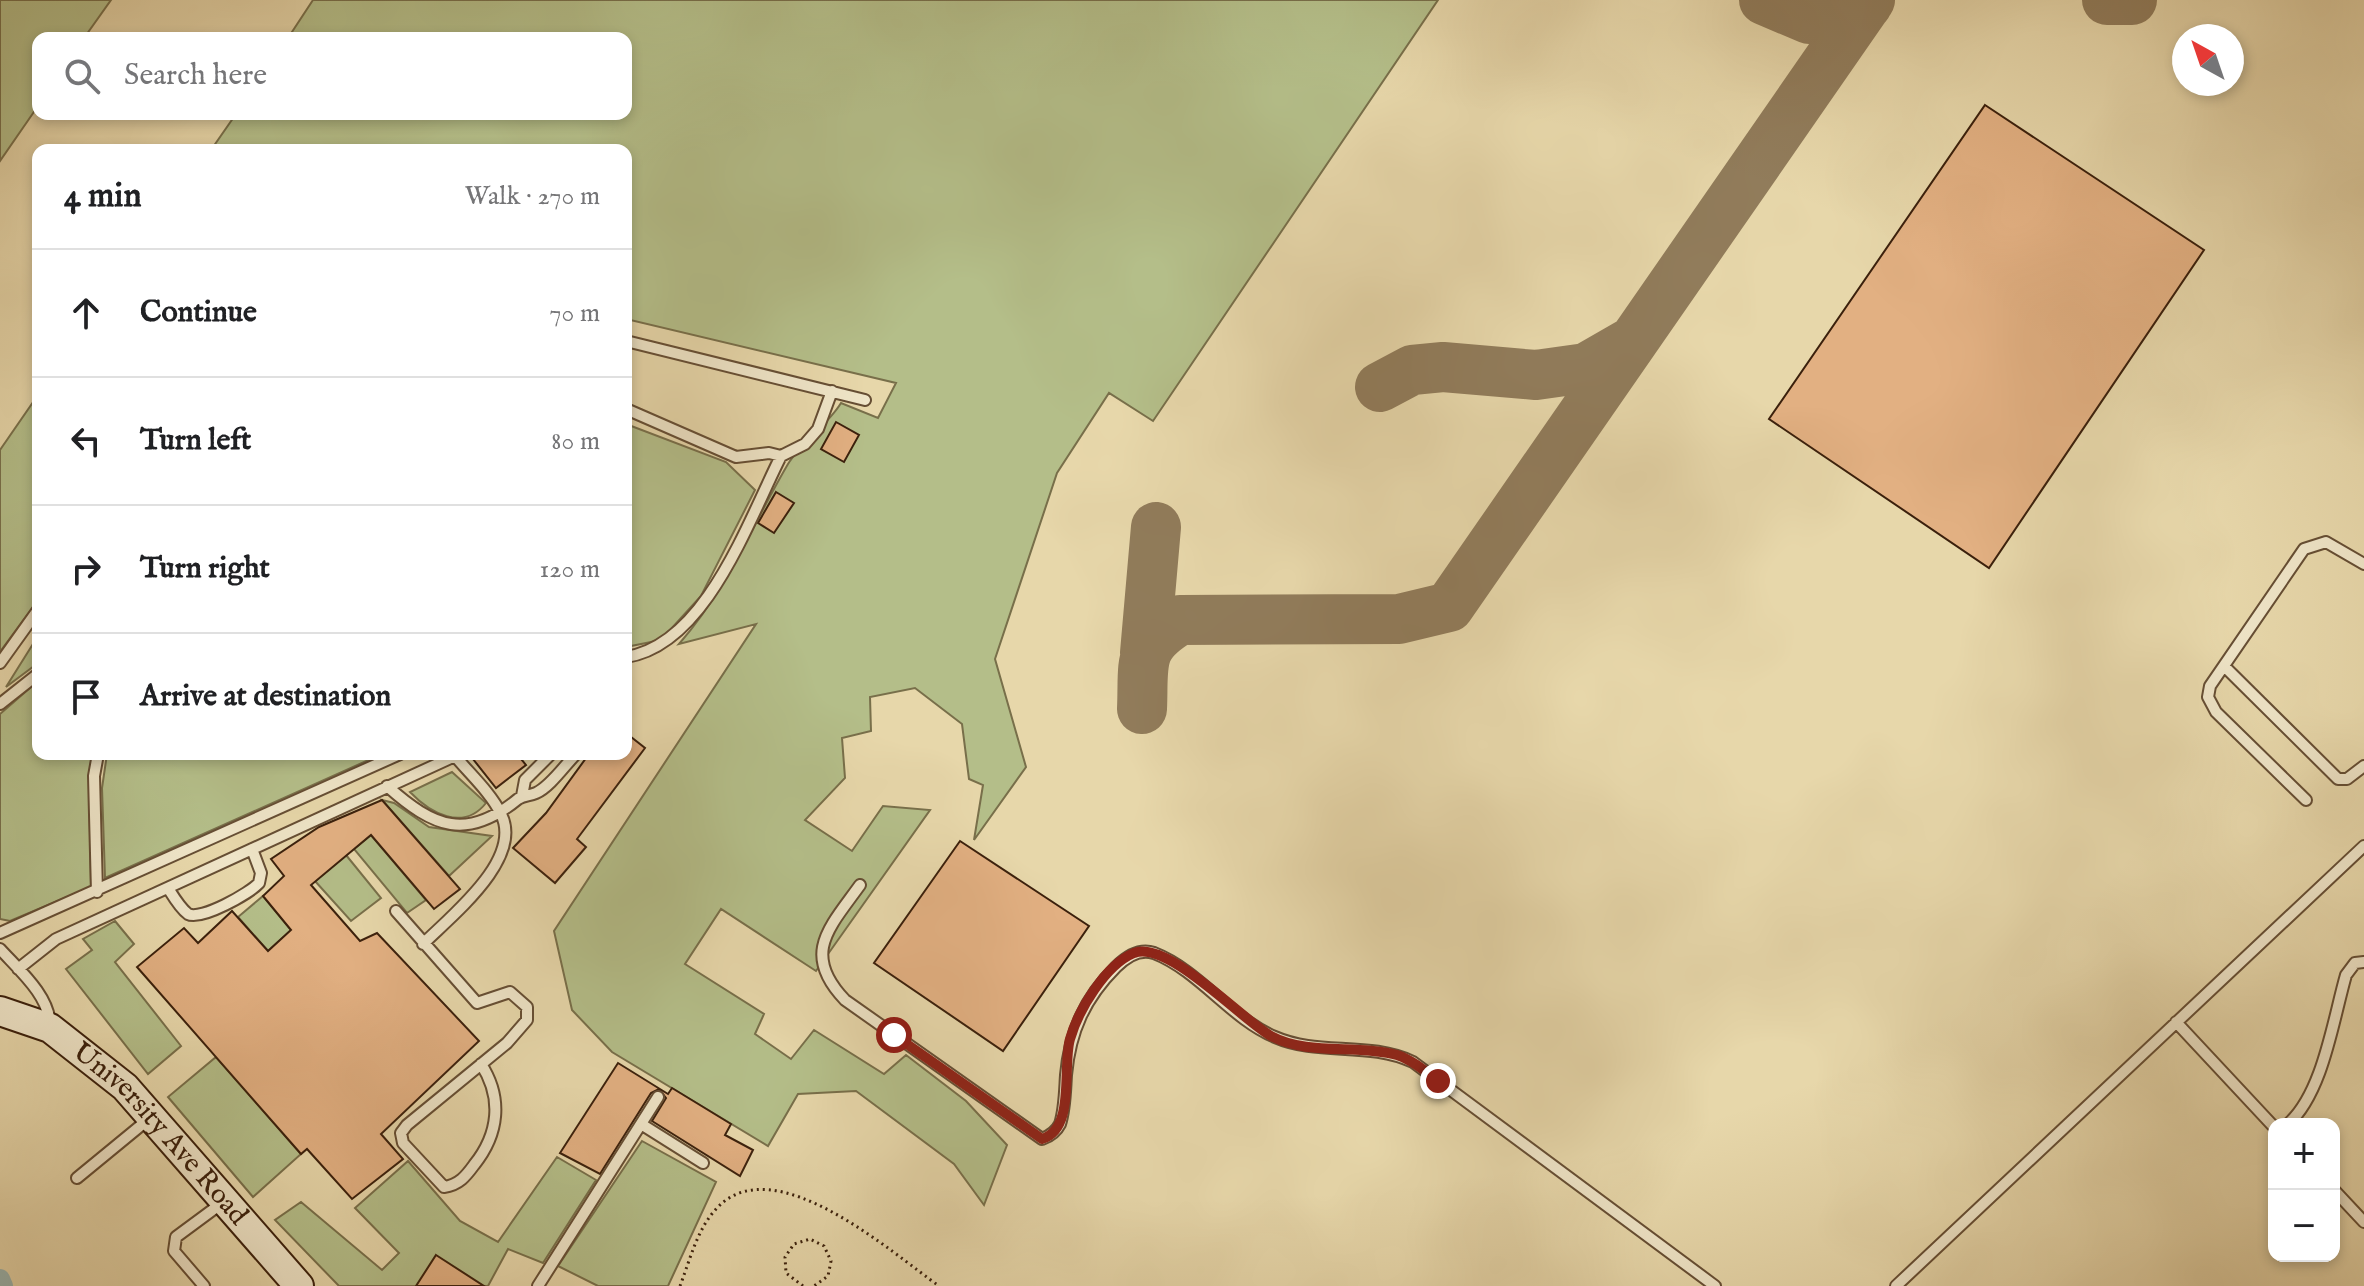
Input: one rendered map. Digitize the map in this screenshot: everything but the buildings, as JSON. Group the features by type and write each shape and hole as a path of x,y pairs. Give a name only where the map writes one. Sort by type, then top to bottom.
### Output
{"street":[{"name":"University Ave Road","path":"0,1011 50,1028 125,1087 295,1285"}],"lane":[{"path":"632,342 865,400"},
{"path":"632,348 643,345"},
{"path":"632,655 661,646 683,629 709,596 781,456 805,444 818,429 832,391"},
{"path":"632,412 736,457 769,453 781,456"},
{"path":"2306,800 2211,705 2210,686 2304,549 2326,542 2364,564"},
{"path":"0,663 32,618"},
{"path":"2224,666 2338,779 2347,779 2364,766"},
{"path":"0,704 32,679"},
{"path":"97,760 94,776 97,892"},
{"path":"0,933 387,760"},
{"path":"18,969 47,943 446,760"},
{"path":"423,944 484,882 499,859 504,838 502,815 458,760"},
{"path":"522,796 525,780 545,760"},
{"path":"387,786 417,812 455,825 479,824 502,815 522,796 538,793 570,760"},
{"path":"1896,1286 2364,846"},
{"path":"168,888 189,914 195,916 216,909 259,883 261,873 252,849"},
{"path":"860,885 833,923 823,947 822,968 829,983 845,1000 1042,1139 1050,1136 1060,1123 1069,1041 1089,999 1122,961 1135,953 1148,951 1172,962 1271,1036 1301,1045 1381,1052 1413,1062 1715,1286"},
{"path":"396,911 477,1003 510,992 527,1007 527,1020 520,1029 401,1133 403,1143 444,1187 452,1186 467,1174 493,1135 495,1091 481,1064"},
{"path":"0,949 50,1014 50,1028"},
{"path":"2295,1118 2301,1113 2313,1089 2346,975 2355,963 2364,962"},
{"path":"2176,1022 2268,1121"},
{"path":"538,1286 658,1097"},
{"path":"77,1178 151,1117"},
{"path":"641,1124 703,1163"},
{"path":"2340,1196 2364,1222"},
{"path":"204,1286 174,1251 173,1244 176,1237 224,1201"}],"path":[{"path":"680,1286 700,1233 718,1206 743,1194 760,1191 807,1197 833,1211 939,1286"},
{"path":"803,1286 786,1273 785,1257 794,1244 810,1239 824,1246 831,1261 828,1276 814,1286"}],"green space":[{"path":"0,0 111,0 88,32 32,32 32,115 0,161"},
{"path":"313,0 1438,0 1153,421 1109,393 1057,473 995,659 1026,767 974,840 983,785 969,779 962,724 915,688 870,697 871,731 842,738 845,778 805,820 852,851 883,806 930,810 816,971 721,909 685,964 764,1014 755,1034 791,1059 814,1030 884,1074 906,1055 966,1101 1007,1145 984,1205 954,1164 856,1091 798,1094 768,1146 612,1052 572,1010 554,931 756,624 679,644 712,601 788,464 841,403 878,418 896,383 632,320 632,144 215,144 232,120 632,120 632,32 292,32"},
{"path":"32,404 32,608 0,652 0,450"},
{"path":"632,426 726,462 755,490 701,596 661,640 632,646"},
{"path":"32,646 32,668 6,687"},
{"path":"32,686 32,760 91,760 91,887 10,921 0,919 0,714"},
{"path":"106,760 369,760 105,878 102,788"},
{"path":"452,772 486,803 477,812 457,818 447,816 427,807 410,792"},
{"path":"382,800 394,803 429,827 492,836 449,876"},
{"path":"371,835 426,900 407,913 354,849"},
{"path":"346,855 381,898 351,921 315,881"},
{"path":"263,896 291,930 268,951 238,917"},
{"path":"115,921 134,944 115,962 181,1046 148,1074 66,969 92,950 83,939"},
{"path":"216,1057 301,1154 253,1197 168,1097"},
{"path":"642,1141 716,1182 668,1286 598,1286 558,1266"},
{"path":"557,1157 596,1180 543,1263 508,1249 488,1286 339,1286 275,1220 301,1202 382,1270 399,1253 355,1208 408,1161 460,1221 498,1242"}],"waterway":[{"path":"0,1279 3,1286"}],"taxiway":[{"path":"1764,0 1809,19 1867,5"},
{"path":"1142,709 1145,657 1156,639 1180,620 1399,619 1449,607 1870,0"},
{"path":"2107,0 2132,0"},
{"path":"1380,387 1412,370 1443,367 1536,375 1586,368 1633,341"},
{"path":"1145,653 1156,527"}],"route":[{"path":"894,1035 1042,1139 1055,1132 1060,1123 1069,1041 1089,999 1122,961 1135,953 1148,951 1172,962 1271,1036 1301,1045 1399,1056 1413,1062 1438,1081"}]}
